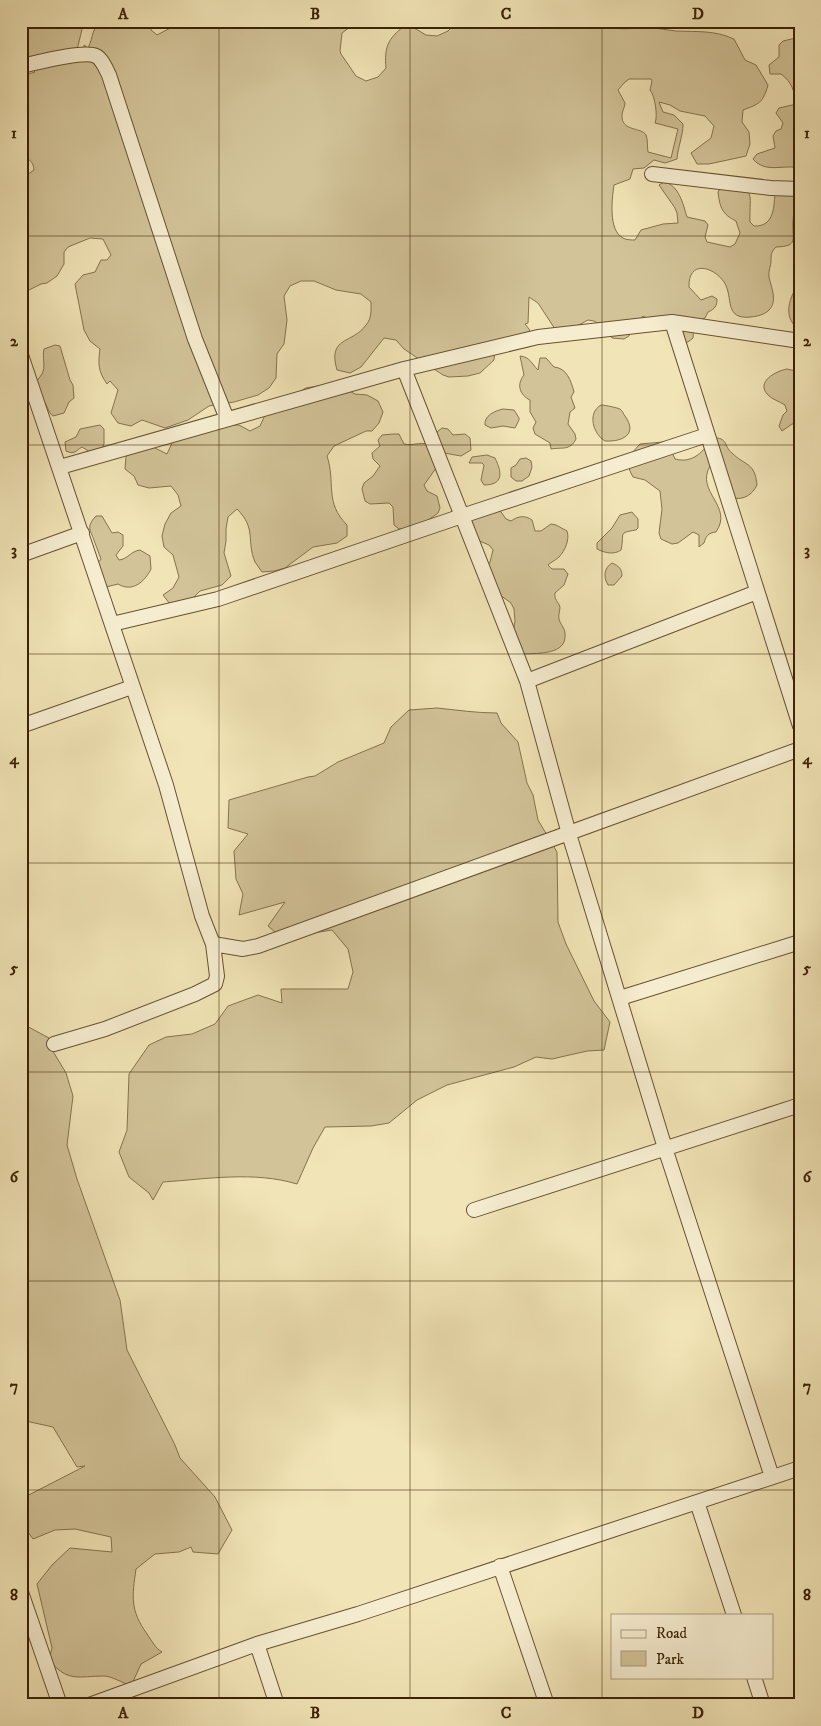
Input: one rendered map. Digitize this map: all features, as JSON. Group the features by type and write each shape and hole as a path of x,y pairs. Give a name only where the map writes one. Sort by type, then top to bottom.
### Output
{"street":[{"path":"21,66 74,55 94,54 99,58 109,75 195,339 227,419"},
{"path":"652,174 771,188 800,189"},
{"path":"60,467 404,369 538,337 672,322 800,341"},
{"path":"672,322 800,726"},
{"path":"21,355 25,380 60,467 166,785 202,916 213,944 217,976 215,984 209,988 105,1029 54,1044"},
{"path":"404,369 526,682 569,834 664,1148 772,1477"},
{"path":"112,624 218,600 462,516 707,435"},
{"path":"21,555 82,534"},
{"path":"526,682 757,592"},
{"path":"21,726 132,687"},
{"path":"213,944 243,949 258,946 800,749"},
{"path":"620,998 800,942"},
{"path":"474,1210 800,1105"},
{"path":"89,1705 257,1644 358,1614 800,1468"},
{"path":"698,1502 734,1614"},
{"path":"500,1566 547,1705"},
{"path":"21,1592 60,1705"},
{"path":"257,1644 277,1705"},
{"path":"754,1678 763,1705"}],"green space":[{"path":"21,21 84,21 77,50 84,53 84,45 88,48 95,29 104,22 150,21 151,30 157,35 176,25 177,21 354,21 354,24 342,33 340,51 356,76 366,81 378,77 386,68 388,44 404,26 416,29 426,35 437,36 448,31 458,21 591,21 612,28 652,28 720,34 734,39 745,60 756,65 768,85 760,102 743,110 742,122 749,132 750,144 746,156 709,164 697,164 691,153 711,138 714,126 705,116 680,111 670,105 659,102 663,112 674,115 683,124 677,159 665,163 654,160 644,168 633,169 630,179 614,185 612,214 615,228 623,238 635,240 641,230 663,224 678,223 675,208 659,185 664,182 677,191 687,217 705,221 708,225 705,237 707,242 730,247 735,244 740,233 736,221 725,213 721,206 718,192 721,187 741,189 749,194 750,222 754,226 766,223 770,219 775,191 796,194 793,241 788,245 776,247 772,252 769,275 773,302 769,310 763,314 751,317 736,315 731,306 724,282 714,272 702,268 692,273 689,287 701,300 712,296 717,299 717,304 708,312 705,318 694,323 693,338 688,342 682,343 672,332 643,316 631,330 629,336 624,339 612,338 606,328 594,321 588,320 577,326 555,329 538,303 529,297 528,323 525,324 534,340 531,346 495,349 494,360 480,373 468,376 449,377 443,375 404,349 396,340 384,338 361,367 350,373 337,370 335,351 343,342 361,331 368,322 371,314 371,302 361,294 336,290 314,281 301,281 290,286 284,296 287,320 284,344 277,354 276,378 269,388 258,395 234,402 209,406 188,420 165,428 142,420 131,426 118,423 111,413 118,390 110,381 107,384 100,371 100,349 90,341 84,330 75,284 83,275 95,272 101,260 107,260 111,255 103,239 90,238 68,247 64,252 64,264 57,276 47,283 21,294 21,265 23,261 21,260 21,239 25,233 24,227 21,224 21,179 34,170 30,161 21,156 21,76 35,72 29,66 21,67","holes":["629,79 651,79 650,90 655,101 656,111 655,123 678,129 671,158 648,152 646,135 628,127 623,120 622,114 625,103 618,90"]},
{"path":"800,37 800,168 763,166 753,159 757,154 775,148 773,136 776,131 781,129 783,123 776,113 779,108 797,104 794,91 788,80 781,74 770,74 769,65 779,57 779,45 783,41"},
{"path":"800,272 800,330 791,321 789,310 791,298 797,286 795,274"},
{"path":"55,345 60,346 73,385 74,398 69,402 64,413 53,416 44,401 31,402 26,398 42,374 44,349"},
{"path":"520,356 528,359 538,370 540,358 546,358 554,367 565,372 570,380 574,392 571,397 575,408 570,412 568,424 576,439 568,447 551,449 550,443 535,434 533,428 536,422 530,412 530,400 520,389 520,382 524,375"},
{"path":"787,369 800,372 800,424 792,424 782,431 779,426 783,415 787,411 785,405 768,395 764,386 765,382 773,375"},
{"path":"318,386 344,388 355,394 367,395 378,401 383,412 379,423 372,431 366,431 334,446 327,456 335,508 347,525 347,536 337,543 313,547 285,568 262,572 252,555 247,523 237,509 228,517 226,529 224,553 231,576 222,585 200,591 191,600 170,604 163,595 173,588 179,577 173,555 164,547 162,536 165,524 171,513 181,506 178,495 171,486 149,488 138,485 134,476 125,469 126,457 133,447 145,443 167,454 172,443 180,434 215,425 239,425 250,431 260,426 265,415 295,394 306,388"},
{"path":"601,405 621,410 629,422 630,428 627,436 618,440 605,441 597,434 593,418 594,413"},
{"path":"503,409 514,410 519,418 515,428 503,426 491,428 485,425 486,419 490,414"},
{"path":"100,425 104,429 104,444 101,450 90,452 82,447 73,453 66,451 65,442 76,437 80,429"},
{"path":"442,428 448,429 453,435 465,434 470,438 471,450 461,456 444,453 436,438 437,432"},
{"path":"399,434 404,444 427,444 439,464 424,485 427,491 437,496 440,508 438,513 420,524 399,529 394,525 393,507 389,503 370,504 365,501 362,489 364,483 373,476 380,466 373,459 372,453 380,446 378,440 382,435"},
{"path":"712,438 723,440 729,450 752,468 757,485 753,492 747,496 733,498 716,466 710,466 707,484 721,514 716,532 708,535 704,543 699,547 699,535 693,532 678,543 672,544 661,539 659,533 662,509 660,491 645,480 633,477 628,463 629,459 640,444 663,442 668,443 675,459 687,460 702,452"},
{"path":"487,455 495,458 500,477 495,483 484,485 481,480 484,465 482,463 469,463 472,457"},
{"path":"526,458 531,461 532,467 529,476 522,481 516,481 511,477 511,468 520,459"},
{"path":"499,509 506,519 511,521 522,517 532,520 535,531 541,531 551,524 567,531 567,541 563,552 548,565 552,569 564,569 568,574 564,585 555,593 560,607 559,619 565,634 564,641 557,649 544,653 524,654 513,633 514,609 511,603 496,592 487,567 493,550 489,545 477,540 468,519"},
{"path":"632,512 638,519 638,528 624,533 621,550 609,553 597,549 597,543 612,528 620,515"},
{"path":"96,516 102,516 112,533 118,532 123,535 123,546 116,555 119,560 140,550 150,556 151,569 138,584 129,587 118,584 106,587 97,564 101,559 90,529 91,523"},
{"path":"612,563 620,568 622,576 614,585 608,585 605,573 607,567"},
{"path":"437,708 497,713 501,723 518,742 538,820 557,852 558,922 566,944 594,1001 610,1022 604,1050 587,1051 552,1059 536,1057 514,1067 447,1085 417,1100 389,1123 371,1126 325,1127 313,1148 297,1184 281,1180 247,1177 163,1182 153,1200 149,1193 129,1177 119,1152 127,1130 129,1074 149,1045 166,1037 192,1034 215,1024 228,1006 258,995 282,1003 281,989 348,989 353,972 348,949 332,930 282,938 268,926 285,902 239,915 243,894 236,879 234,851 248,834 228,828 229,800 315,776 338,762 384,743 391,727 409,710"},
{"path":"21,1023 49,1038 51,1048 66,1073 73,1096 67,1145 77,1179 120,1300 127,1350 180,1458 215,1497 232,1530 218,1554 193,1552 191,1547 179,1552 155,1554 136,1569 133,1596 135,1610 141,1625 155,1646 162,1652 141,1664 131,1686 105,1676 74,1677 62,1672 49,1660 52,1648 37,1584 52,1565 70,1548 112,1552 111,1537 75,1529 55,1530 33,1539 21,1523 21,1499 85,1466 77,1467 53,1427 21,1420"}]}
